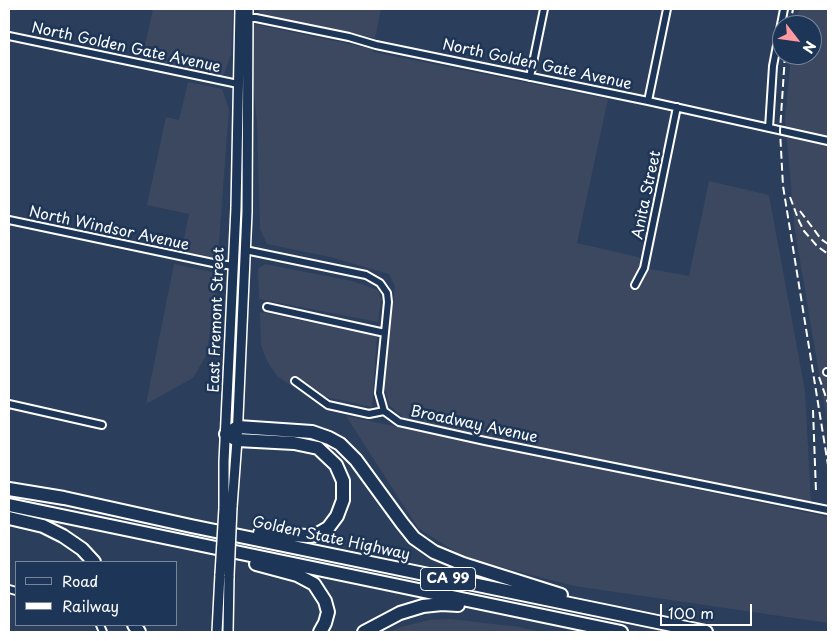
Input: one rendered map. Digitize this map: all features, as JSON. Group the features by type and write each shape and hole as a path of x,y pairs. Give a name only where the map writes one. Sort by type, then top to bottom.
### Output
{"highway":[{"path":"191,526 211,524 270,534 307,536 316,535 328,528 337,516 343,500 343,481 336,465 324,452 307,445 232,437 238,427 312,432 340,444 356,460 414,538 434,552 463,564 613,613"},
{"name":"Golden State Highway","path":"9,489 64,498 706,632"},
{"name":"CA 99","path":"9,506 621,632"},
{"path":"9,518 43,526 63,536 82,549 93,561"},
{"path":"228,550 237,558 297,575 314,584 325,602 328,612 320,632"},
{"path":"364,632 400,613 433,605 456,605 548,616"}],"main road":[{"name":"East Fremont Street","path":"217,632 224,575 232,437 238,84 244,13"},
{"name":"East Fremont Street","path":"238,427 247,173 244,13"},
{"path":"234,266 245,266"},
{"name":"East Fremont Street","path":"224,575 228,632"}],"street":[{"path":"530,78 544,9"},
{"path":"648,101 667,9"},
{"path":"769,128 773,66 784,9"},
{"name":"North Golden Gate Avenue","path":"244,13 361,42 677,107 828,141"},
{"name":"North Golden Gate Avenue","path":"9,36 238,84"},
{"name":"Anita Street","path":"635,285 645,264 677,107"},
{"name":"North Windsor Avenue","path":"9,220 234,266"},
{"path":"245,250 358,273 375,279 385,289 388,297 379,386 380,402 384,411 370,414 328,405 295,381"},
{"path":"267,307 385,333"},
{"path":"9,404 102,425"},
{"name":"Broadway Avenue","path":"384,411 392,418 409,424 828,510"}],"shaded area":[{"path":"153,9 233,9 231,55 223,76 142,58"},
{"path":"257,9 381,9 375,38 263,15"},
{"path":"799,9 828,9 828,427 795,231 785,120 790,65 822,65 822,15 798,15"},
{"path":"254,24 373,49 373,52 608,99 577,243 638,257 651,269 689,276 709,181 769,195 805,391 811,502 406,420 389,405 384,385 395,286 389,274 330,257 267,244 260,229 257,123 250,57 250,33"},
{"path":"188,82 222,89 229,109 218,256 214,259 181,253 189,214 147,205 166,117 179,120"},
{"path":"174,264 212,272 217,279 207,354 193,378 146,404"},
{"path":"265,264 352,281 378,290 381,300 378,322 259,299 258,269"},
{"path":"260,312 377,336 372,407 318,395 301,381 295,388 277,376 267,361 261,345"},
{"path":"346,416 828,517 828,623 574,586 464,557 418,528"},
{"path":"451,619 519,627 542,632 391,632 401,627 429,620"}],"railway":[{"path":"792,15 793,9"},
{"path":"784,65 780,131 783,186 828,465"},
{"path":"790,197 804,231 817,246 828,254"},
{"path":"800,211 821,239 828,244"},
{"path":"819,377 828,403"},
{"path":"813,410 816,492"}]}
